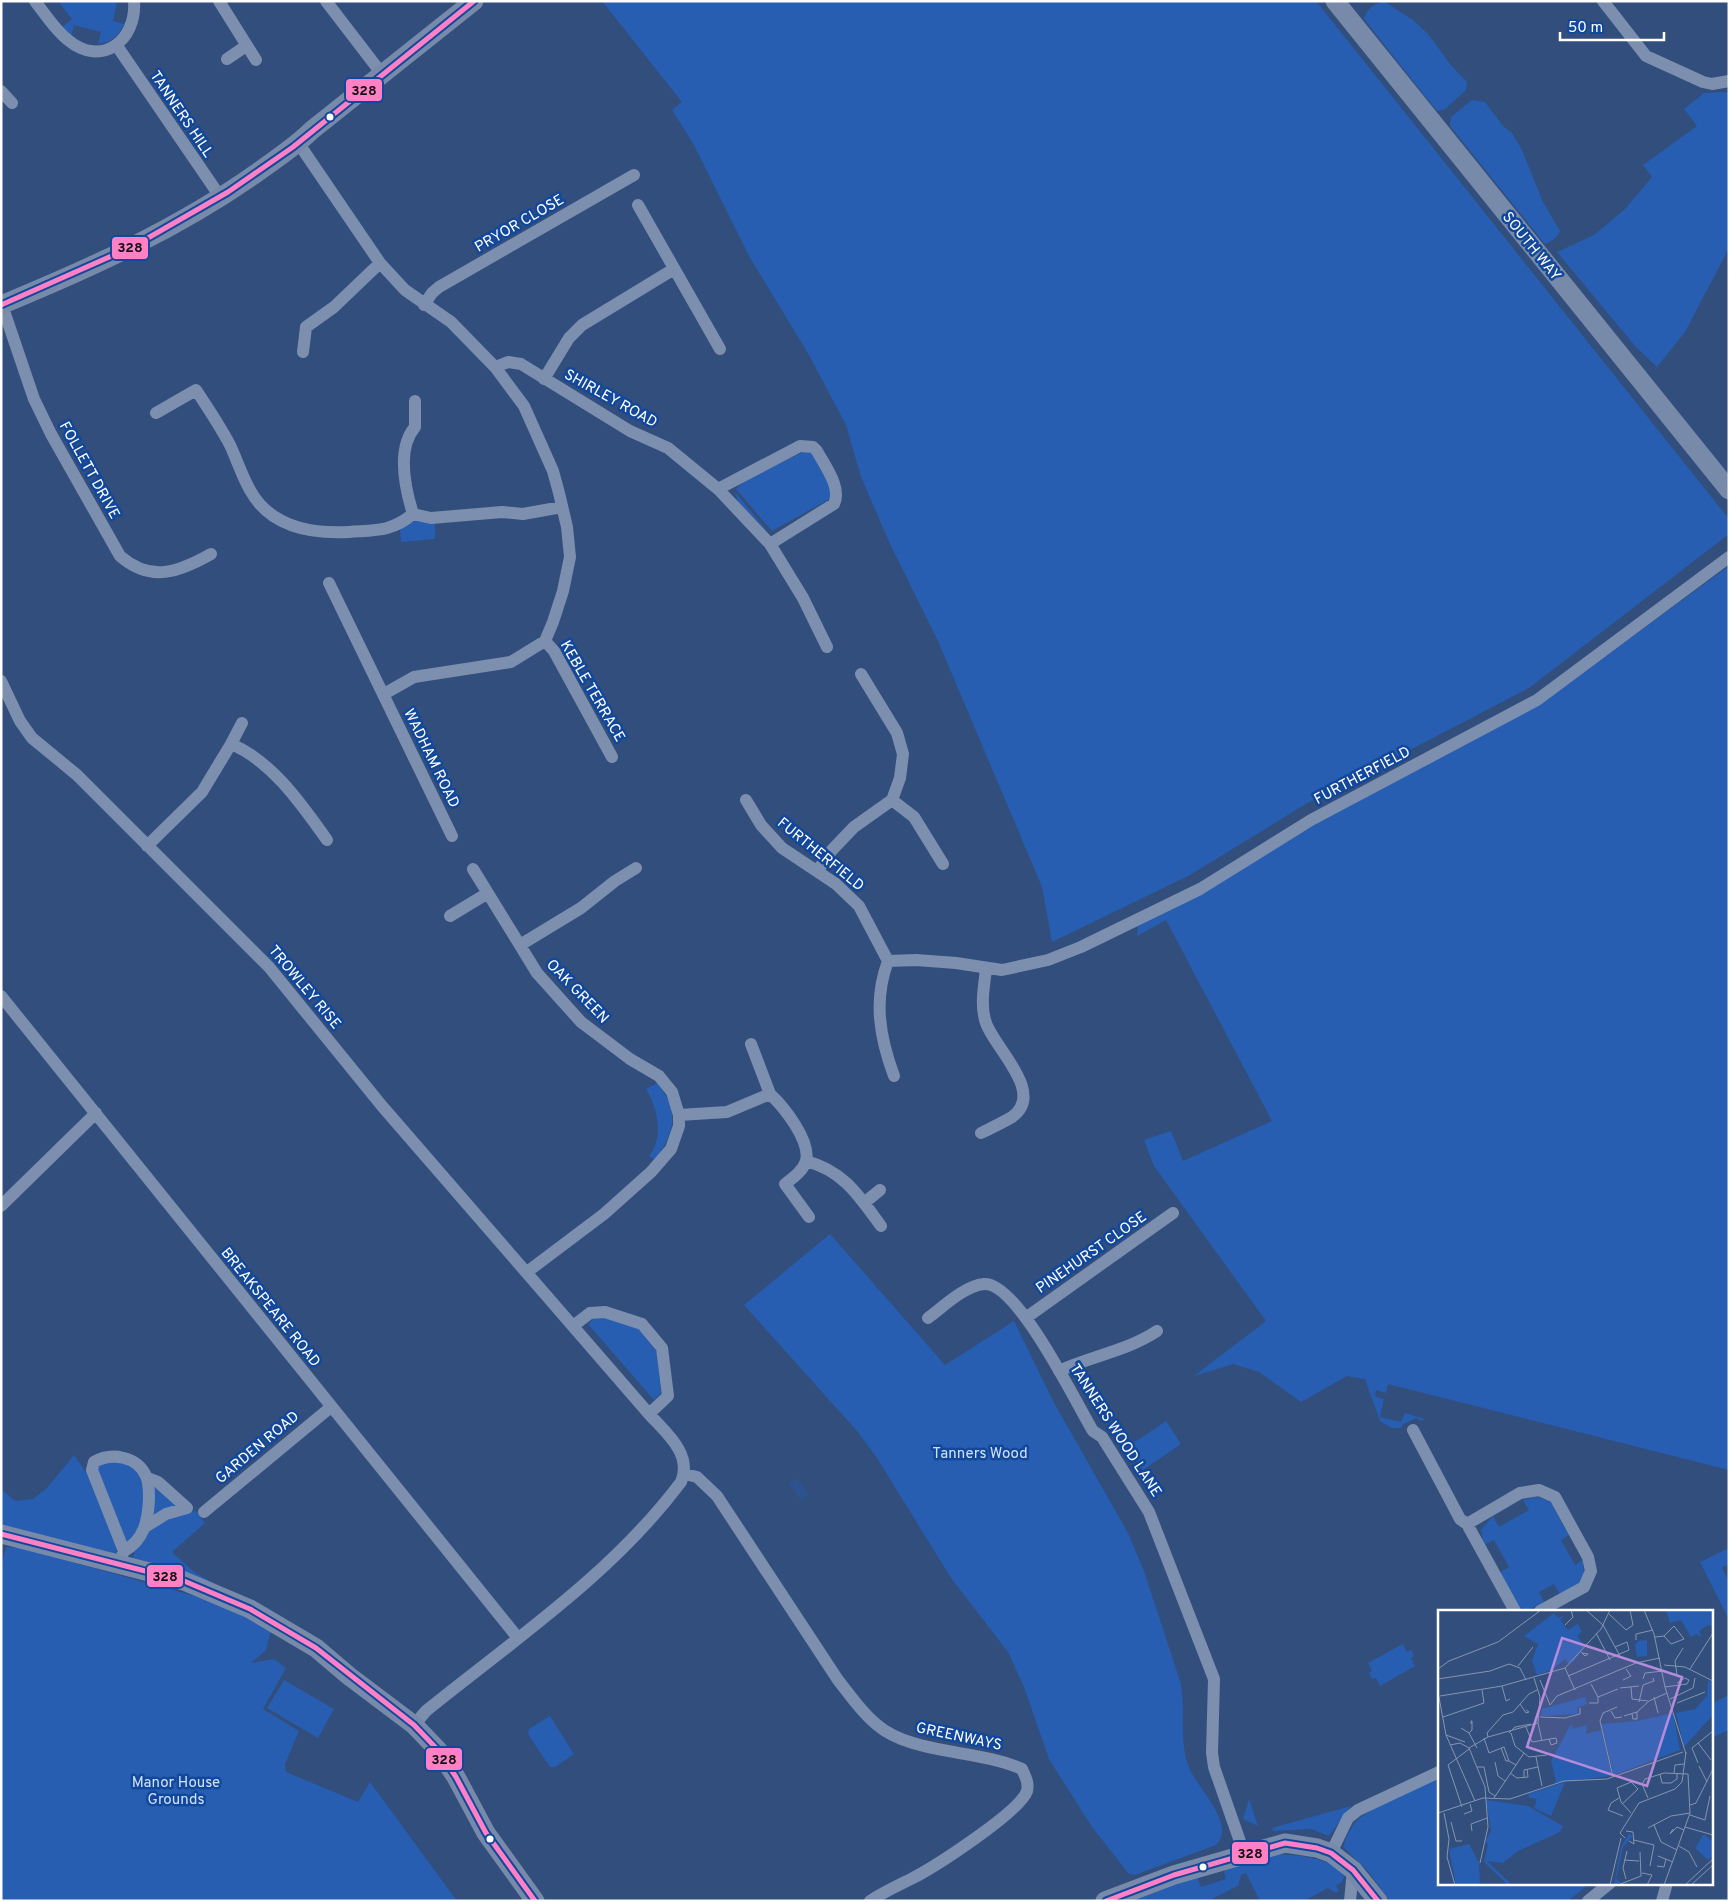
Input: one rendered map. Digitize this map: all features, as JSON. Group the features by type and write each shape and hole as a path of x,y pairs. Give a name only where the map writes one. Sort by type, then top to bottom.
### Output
{"street":[{"path":"35,1 68,40 81,48 109,50 117,46 130,27 134,1"},
{"path":"219,1 256,60"},
{"path":"326,1 382,74"},
{"path":"2,305 168,229 221,198 299,144 312,130 474,1"},
{"name":"SOUTH WAY","path":"1335,1 1729,490"},
{"path":"1603,1 1646,56 1703,82 1712,84 1729,81"},
{"name":"TANNERS HILL","path":"117,46 221,198"},
{"path":"227,59 246,46"},
{"path":"1,90 12,103"},
{"path":"299,144 380,263 406,290 424,305 451,322 495,367 524,406 553,471 567,528 570,557 563,591 545,641 511,662 414,677 384,694"},
{"name":"PRYOR CLOSE","path":"424,305 432,293 439,287 634,175"},
{"path":"638,205 720,349"},
{"path":"303,352 301,324 334,307 380,263"},
{"path":"544,379 569,338 582,325 674,269"},
{"name":"FOLLETT DRIVE","path":"2,305 34,399 56,443 120,556 139,569 163,573 195,563 211,554"},
{"name":"SHIRLEY ROAD","path":"495,367 508,362 521,364 630,431 668,448 718,489 770,544 803,598 827,647"},
{"path":"156,413 196,390 229,443 251,492 269,513 284,523 303,529 332,533 382,530 396,526 413,514 431,518 502,512 523,514 562,507"},
{"path":"413,514 404,475 407,436 415,426 415,401"},
{"path":"718,489 800,446 806,445 817,452 835,486 837,499 834,504 770,544"},
{"name":"FURTHERFIELD","path":"746,800 761,826 782,848 818,870 859,906 888,961 916,960 956,963 1002,970 1048,960 1081,947 1200,889 1312,820 1536,700 1729,557"},
{"name":"WADHAM ROAD","path":"328,583 452,836"},
{"name":"KEBLE TERRACE","path":"545,641 554,650 612,757"},
{"path":"818,870 832,850 854,827 892,800 902,768 901,744 897,733 861,674"},
{"name":"TROWLEY RISE","path":"1,681 20,721 32,738 77,775 269,967 382,1106 682,1452 685,1474"},
{"path":"147,846 202,792 242,723"},
{"path":"231,744 255,757 282,783 327,840"},
{"path":"892,800 914,817 943,864"},
{"path":"520,945 581,908 614,881 636,868"},
{"name":"OAK GREEN","path":"473,869 537,972 581,1022 630,1059 659,1076 672,1092 679,1115 679,1126 671,1149 651,1172 604,1214 527,1272"},
{"path":"450,916 488,893"},
{"path":"888,961 883,973 879,1007 880,1033 894,1076"},
{"path":"981,1134 1012,1116 1022,1106 1025,1095 1021,1082 987,1024 983,1010 986,969"},
{"name":"BREAKSPEARE ROAD","path":"1,996 518,1638"},
{"path":"751,1044 770,1094 784,1108 807,1148 806,1161 800,1172 785,1184 809,1217"},
{"path":"679,1115 727,1112 770,1094"},
{"path":"1,1206 96,1113"},
{"path":"806,1161 834,1172 845,1179 881,1226"},
{"path":"864,1203 880,1190"},
{"name":"PINEHURST CLOSE","path":"1027,1318 1173,1213"},
{"name":"TANNERS WOOD LANE","path":"928,1318 959,1296 984,1284 997,1286 1006,1292 1027,1318 1093,1431 1102,1437 1149,1512 1214,1679 1212,1753 1214,1767 1244,1854"},
{"path":"573,1326 590,1314 606,1312 642,1324 662,1348 668,1396 649,1414"},
{"path":"1059,1371 1080,1362 1117,1352 1144,1340 1157,1331"},
{"name":"GARDEN ROAD","path":"204,1512 331,1408"},
{"path":"1413,1430 1460,1519 1467,1524 1514,1610"},
{"path":"122,1557 92,1470 94,1462 100,1458 119,1455 143,1471 148,1478 158,1482 187,1508 166,1514 145,1527"},
{"path":"414,1724 426,1711 570,1597 616,1556 678,1487 685,1474"},
{"name":"GREENWAYS","path":"685,1474 701,1480 717,1496 838,1680 860,1708 877,1725 911,1743 1008,1762 1022,1769 1028,1782 1023,1798 996,1823 910,1880 900,1883 870,1901"},
{"path":"122,1557 133,1546 145,1527 148,1518 148,1478"},
{"path":"1467,1524 1520,1494 1540,1490 1555,1497 1588,1557 1591,1571 1584,1587 1542,1610"},
{"path":"1,1534 122,1557 250,1609 284,1627 316,1648 349,1676 414,1724 438,1750 456,1777 486,1833 535,1901"},
{"path":"1331,1853 1348,1818 1358,1810 1438,1772"},
{"path":"1105,1901 1174,1875 1285,1843 1317,1848 1331,1853 1353,1870 1378,1901"},
{"path":"1350,1901 1353,1870"},
{"path":"1588,1901 1609,1884"},
{"path":"1662,1901 1667,1884"}],"green space":[{"path":"58,1 117,1 113,21 124,24 114,38 103,43 98,44 101,32 74,25 71,37 61,28 72,19"},
{"path":"602,1 1316,1 1729,519 1729,534 1529,688 1304,805 1190,875 1052,942 1042,887 938,641 890,544 861,477 846,425 809,355 749,256 694,145 672,110 682,102"},
{"path":"1385,2 1413,20 1428,34 1450,64 1467,82 1466,90 1445,109 1437,111 1364,19 1371,7"},
{"path":"1729,92 1729,248 1685,332 1657,367 1635,346 1557,252 1594,235 1625,209 1652,177 1643,165 1697,126 1684,109 1704,93"},
{"path":"1472,100 1485,102 1503,126 1512,133 1522,150 1543,202 1560,231 1550,242 1545,244 1450,126 1451,117"},
{"path":"805,451 812,454 833,490 831,498 772,531 736,489 744,481"},
{"path":"735,492 768,532 738,502"},
{"path":"418,520 435,523 435,539 401,542 400,528"},
{"path":"1729,566 1729,1470 1388,1384 1386,1393 1376,1390 1375,1396 1384,1399 1380,1417 1401,1422 1405,1413 1425,1419 1421,1421 1416,1418 1403,1424 1401,1428 1392,1428 1380,1421 1365,1379 1347,1376 1301,1402 1259,1372 1233,1364 1194,1376 1266,1321 1154,1166 1144,1140 1171,1131 1183,1161 1272,1121 1166,920 1137,936 1138,925 1314,825 1540,704"},
{"path":"657,1083 669,1103 672,1112 672,1122 667,1140 655,1160 649,1156 657,1140 658,1123 654,1105 646,1089"},
{"name":"Tanners Wood","path":"830,1234 945,1365 1014,1321 1053,1401 1128,1533 1144,1571 1180,1681 1183,1704 1183,1739 1187,1761 1191,1772 1215,1808 1220,1819 1221,1837 1216,1845 1135,1875 1129,1874 1092,1827 1049,1759 1024,1687 1008,1652 951,1578 877,1458 857,1431 744,1305"},
{"path":"605,1318 639,1329 657,1352 661,1393 654,1400 588,1324 593,1319"},
{"path":"1166,1421 1181,1444 1143,1470 1128,1447"},
{"path":"74,1455 88,1475 116,1546 117,1557 1,1530 1,1489 15,1501 33,1499 47,1488"},
{"path":"111,1459 132,1467 139,1474 145,1493 141,1525 126,1545 99,1479 97,1465"},
{"path":"152,1482 180,1506 151,1518"},
{"path":"1536,1497 1550,1501 1569,1535 1561,1540 1575,1565 1583,1560 1584,1575 1579,1584 1560,1594 1554,1584 1539,1592 1544,1602 1528,1610 1517,1606 1499,1573 1509,1567 1494,1540 1484,1545 1481,1530 1493,1516 1499,1527 1529,1510 1523,1500"},
{"path":"196,1511 205,1523 172,1552 194,1572 220,1587 133,1563 139,1542 146,1534 165,1521"},
{"name":"Manor House Grounds","path":"6,1547 21,1548 216,1602 271,1631 266,1650 251,1663 274,1659 286,1668 263,1709 299,1731 285,1764 286,1772 358,1802 370,1782 457,1901 1,1901 1,1569"},
{"path":"1729,1548 1729,1564 1722,1568 1729,1582 1729,1620 1700,1562"},
{"path":"1403,1644 1407,1652 1411,1650 1414,1656 1411,1658 1415,1666 1380,1686 1376,1678 1372,1679 1369,1673 1372,1671 1368,1663"},
{"path":"284,1680 334,1709 318,1738 267,1708"},
{"path":"1729,1695 1729,1730 1712,1738 1712,1704"},
{"path":"550,1716 574,1754 555,1767 550,1767 528,1734 529,1729"},
{"path":"1438,1778 1438,1884 1589,1884 1568,1901 1390,1901 1367,1870 1343,1847 1352,1826 1359,1818 1369,1812 1368,1809"},
{"path":"1249,1799 1258,1826 1243,1819"},
{"path":"1351,1806 1329,1836 1311,1829 1273,1831 1272,1828"},
{"path":"1273,1854 1301,1856 1331,1864 1345,1874 1342,1882 1336,1886 1339,1891 1336,1893 1328,1888 1304,1901 1260,1901 1246,1873 1241,1875 1238,1886 1208,1901 1127,1901 1197,1876 1201,1887 1226,1879 1223,1868"}],"shaded area":[{"path":"797,1478 809,1495 801,1501 789,1484"}],"transit line":[{"name":"328","path":"1,305 134,246 228,192 293,147 474,1"},
{"name":"328","path":"1,1534 184,1581 250,1609 316,1648 414,1725 438,1750 456,1777 486,1833 535,1901"},
{"name":"328","path":"1106,1901 1174,1875 1285,1843 1317,1848 1331,1853 1353,1870 1378,1901"}]}
